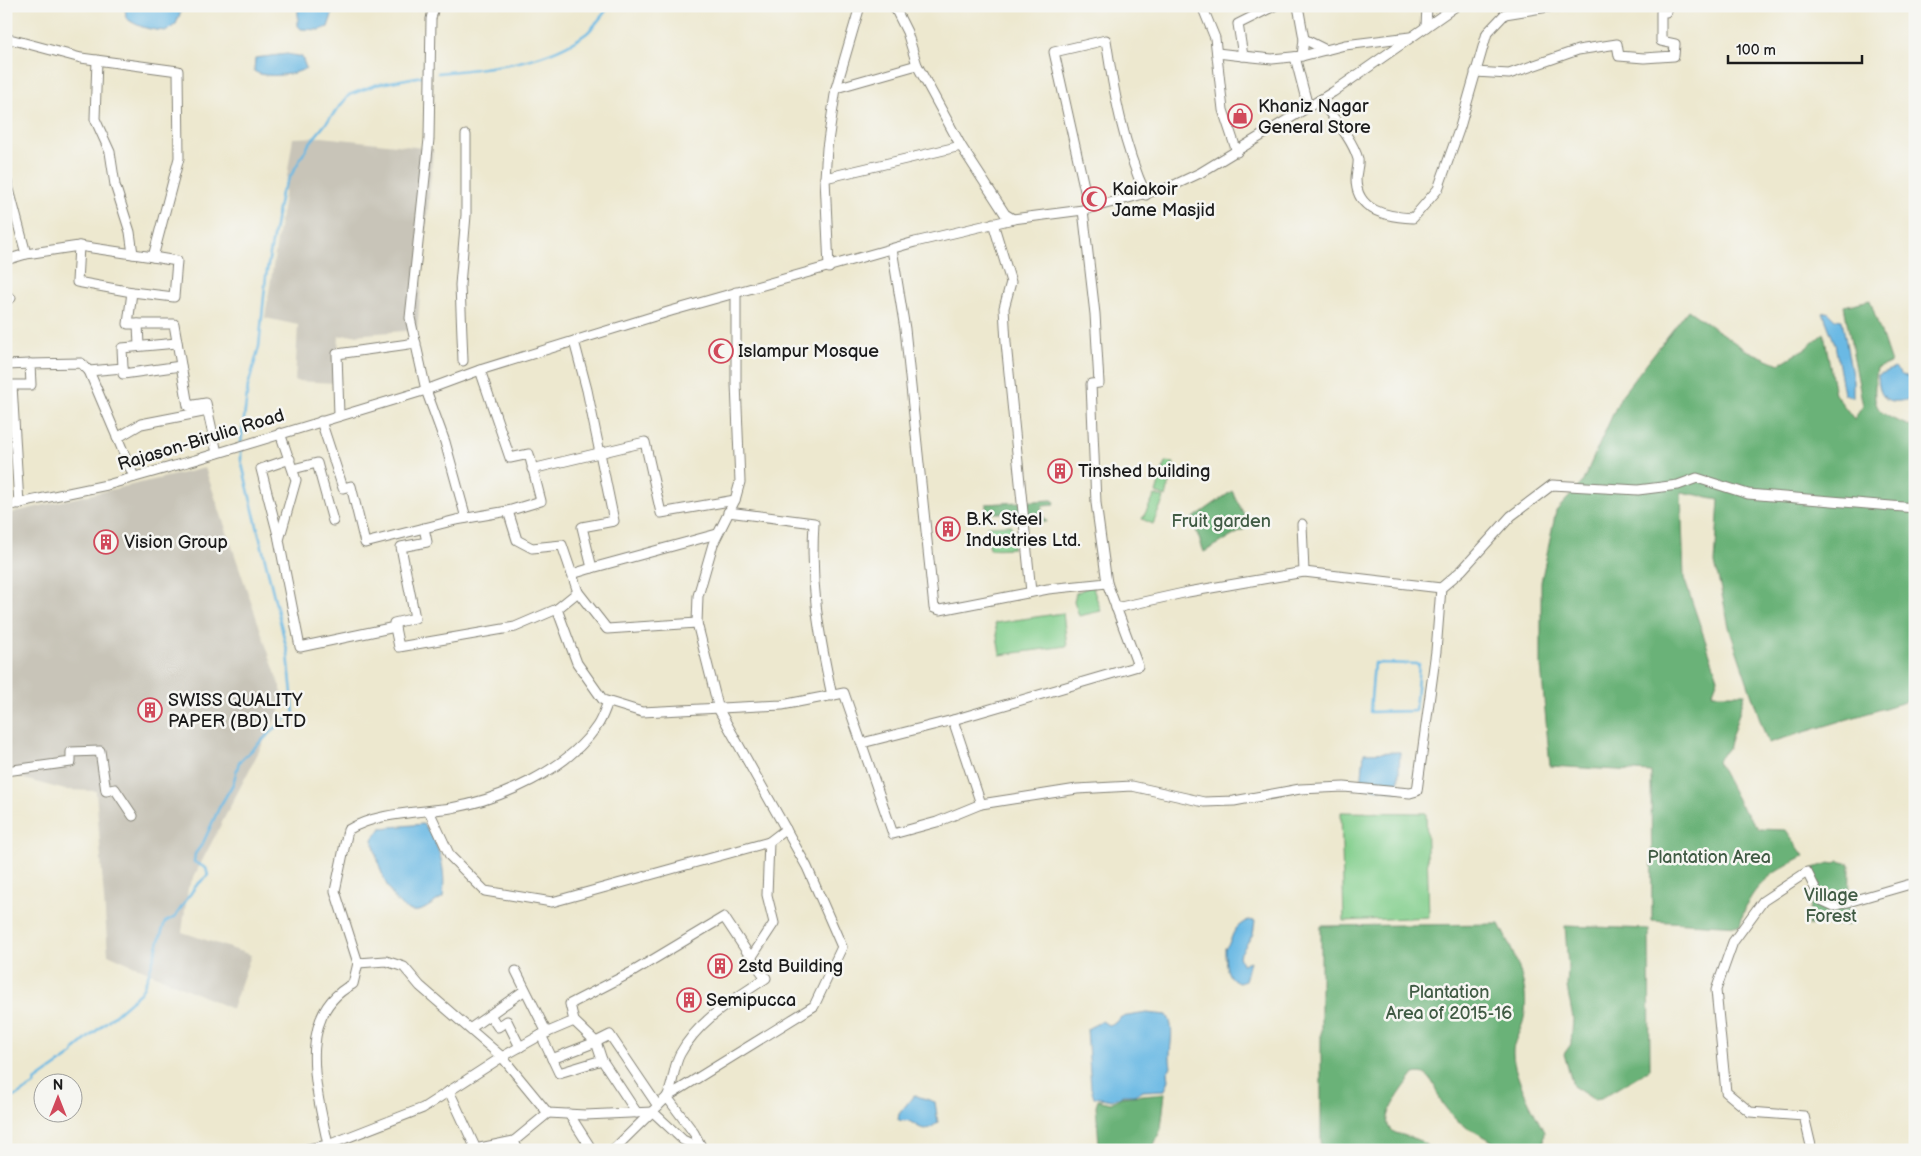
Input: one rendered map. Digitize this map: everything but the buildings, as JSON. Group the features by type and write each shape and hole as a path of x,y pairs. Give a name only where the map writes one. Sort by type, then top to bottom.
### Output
{"street":[{"path":"434,6 431,19 429,139 410,318 426,390 445,442 466,518"},
{"path":"829,268 825,178 828,139 836,88 860,6"},
{"path":"894,6 907,32 917,65 961,146 1005,214 1013,219"},
{"path":"1202,6 1215,38 1223,110 1237,152"},
{"path":"1243,56 1238,24 1274,6"},
{"path":"1298,6 1304,39 1298,57 1308,107"},
{"path":"1426,27 1428,6"},
{"name":"Rajason-Birulia Road","path":"6,506 134,477 217,453 426,390 480,370 736,292 829,268 892,249 1013,219 1086,209 1146,195 1200,173 1237,152 1320,100 1456,6"},
{"path":"1320,100 1351,145 1358,161 1356,179 1358,193 1370,209 1389,217 1413,218 1438,189 1487,33 1505,14 1531,8 1554,6"},
{"path":"1475,72 1509,74 1578,50 1617,44 1619,56 1644,58 1674,56 1675,44 1661,42 1662,12 1666,12 1666,6"},
{"path":"1217,53 1272,59 1298,57 1345,45 1405,39 1415,35"},
{"path":"6,38 32,46 97,60 178,71 179,158 152,257"},
{"path":"1304,39 1326,50"},
{"path":"862,743 953,720 1138,666 1107,583 1096,503 1091,384 1099,383 1086,209 1054,52 1106,40 1115,99 1124,135 1136,173 1146,195"},
{"path":"97,60 95,119 110,152 115,185 132,242 133,254"},
{"path":"836,88 917,65"},
{"path":"463,361 460,285 466,215 466,135"},
{"path":"825,178 961,146"},
{"path":"6,178 8,199 26,254"},
{"path":"993,224 1011,282 1004,308 1006,343 1031,592"},
{"path":"6,260 26,254 80,246 177,261 174,297 77,282 80,246"},
{"path":"892,249 905,329 934,608 940,610 1031,592 1107,583"},
{"path":"132,292 128,324 174,324 188,406 206,403 217,453"},
{"path":"666,1097 814,1006 842,947 807,867 766,797 719,710 697,622 698,596 717,534 734,500 740,482 736,383 736,292"},
{"path":"138,324 139,346"},
{"path":"574,341 601,452 614,521 582,527 592,568"},
{"path":"177,343 122,348 123,374 181,366"},
{"path":"339,415 337,354 416,343"},
{"path":"6,365 81,363 89,371 134,477"},
{"path":"18,504 10,422 12,385 31,385 30,364"},
{"path":"89,371 123,368"},
{"path":"321,421 343,488 351,486 365,543 466,518 508,511 541,501 529,454 510,458 480,370"},
{"path":"117,438 141,424 208,411"},
{"path":"279,540 296,480 280,433"},
{"path":"532,469 645,442 662,512 734,500"},
{"path":"290,459 261,469 279,540 300,647 395,627"},
{"path":"293,469 317,463 333,521"},
{"path":"557,609 577,663 603,700 642,712 782,706 844,693 893,834 937,822 981,804 1077,789 1132,786 1204,802 1234,801 1300,789 1344,787 1383,792 1417,791 1436,651 1442,588 1462,570 1511,516 1552,484 1638,490 1678,485 1697,478 1748,494 1915,508"},
{"path":"508,511 517,540 532,548 562,546 578,592 608,629 697,622"},
{"path":"728,512 814,523 812,565 816,614 832,696"},
{"path":"1302,524 1304,572"},
{"path":"424,528 427,542 401,547 415,618 394,622 399,647 515,627 557,609 578,592"},
{"path":"572,574 717,534"},
{"path":"1116,608 1188,592 1304,572 1442,588"},
{"path":"329,1147 315,1079 314,1052 320,1018 338,992 353,984 358,963 336,891 348,830 361,822 453,807 505,794 552,767 577,748 598,725 608,702"},
{"path":"953,720 981,804"},
{"path":"6,771 71,762 71,752 100,751 106,791 116,789 133,816"},
{"path":"429,810 450,856 484,891 552,902 769,842 786,829"},
{"path":"751,958 774,923 767,895 769,842"},
{"path":"1812,1150 1804,1116 1750,1112 1726,1092 1716,990 1733,942 1763,901 1807,872 1821,900 1834,906 1915,884"},
{"path":"613,1150 666,1097 673,1085 680,1054 707,1019 766,978 724,917 634,971 570,1004 574,1021 596,1042 602,1060 637,1113"},
{"path":"358,963 386,961 404,967 420,986 472,1028 502,1057 548,1113"},
{"path":"516,971 544,1034 558,1073 602,1060"},
{"path":"472,1028 525,990"},
{"path":"490,1015 498,1027 507,1021 520,1047"},
{"path":"304,1150 329,1147 423,1108 502,1057 544,1034 574,1021"},
{"path":"552,1059 610,1035 656,1109 683,1140 704,1149"},
{"path":"449,1091 473,1149 516,1145 548,1113 637,1113 656,1109"},
{"path":"666,1097 704,1149"},
{"path":"570,1114 592,1150"}],"shaded area":[{"path":"322,137 433,149 417,330 339,336 336,383 295,381 298,325 265,318 293,138"},
{"path":"205,468 285,701 188,888 182,932 251,955 232,1009 108,954 96,791 65,790 6,774 6,514"}],"green space":[{"name":"Plantation Area","path":"1870,300 1891,363 1877,368 1875,400 1877,406 1888,417 1910,426 1915,424 1915,699 1768,743 1730,631 1715,563 1719,499 1681,492 1684,578 1718,678 1712,694 1745,694 1728,748 1717,761 1740,805 1759,829 1786,830 1804,856 1781,868 1755,891 1748,901 1740,926 1652,921 1651,772 1550,766 1541,666 1541,582 1556,511 1582,483 1621,396 1688,310 1744,349 1779,364 1806,348 1824,333 1835,394 1854,419 1863,406 1844,306"},
{"path":"1165,462 1174,463 1166,497 1156,493"},
{"name":"Fruit garden","path":"1232,491 1250,526 1204,552 1192,519"},
{"path":"1155,495 1164,498 1153,524 1142,519"},
{"path":"1052,500 1055,502 1054,505 1042,506 1043,516 1047,522 1019,521 1008,513 986,513 986,504"},
{"path":"1011,525 1013,548 989,549 987,526"},
{"path":"1092,585 1101,611 1079,616 1074,601 1076,593"},
{"path":"1063,613 1067,646 1000,655 995,623"},
{"path":"1341,812 1426,813 1429,917 1344,921"},
{"name":"Village Forest","path":"1838,861 1850,864 1849,925 1808,925 1814,868 1829,863 1835,864"},
{"name":"Plantation Area of 2015-16","path":"1499,924 1510,946 1523,982 1526,1006 1513,1054 1521,1084 1544,1132 1543,1143 1539,1150 1501,1150 1486,1138 1463,1126 1442,1102 1430,1079 1421,1073 1414,1074 1398,1095 1389,1114 1388,1122 1390,1129 1396,1133 1420,1141 1432,1150 1321,1150 1321,926"},
{"path":"1565,926 1649,929 1650,1069 1601,1098 1593,1099 1573,1086 1564,1054 1571,1044 1573,1019 1567,987 1568,968"},
{"path":"1165,1093 1161,1129 1154,1145 1147,1148 1099,1144 1096,1106 1098,1100 1111,1103 1121,1097"}],"water":[{"path":"125,6 182,6 182,9 176,24 167,31 145,28 136,24 126,18"},
{"path":"298,6 331,6 332,15 328,27 320,30 301,29 298,26"},
{"path":"287,54 302,57 306,68 295,73 280,75 265,75 254,71 255,58"},
{"path":"1828,312 1835,319 1842,320 1853,381 1853,397 1844,394 1835,344 1823,313"},
{"path":"1895,368 1902,375 1911,377 1915,373 1915,392 1912,392 1911,399 1890,401 1886,399 1880,390 1878,375"},
{"path":"1400,752 1398,791 1361,787 1364,753"},
{"path":"423,824 434,841 441,859 444,878 443,897 422,910 411,911 394,898 387,886 373,839 381,828"},
{"path":"1248,920 1255,921 1253,934 1239,956 1242,964 1250,961 1245,981 1239,983 1234,981 1228,973 1225,948 1237,927"},
{"path":"1147,1013 1167,1015 1170,1021 1172,1034 1171,1067 1168,1071 1169,1080 1165,1090 1143,1091 1134,1095 1123,1095 1112,1100 1094,1097 1091,1088 1087,1029 1102,1021 1108,1025 1117,1022 1121,1017"},
{"path":"914,1095 935,1102 938,1122 934,1126 923,1129 909,1121 898,1120 899,1114"}],"waterway":[{"path":"438,73 516,63 553,52 587,33 610,6"},
{"path":"241,443 248,386 259,347 266,276 281,193 309,144 349,95 375,85 422,76"},
{"path":"6,1098 11,1099 34,1085 35,1081 73,1054 74,1050 141,992 165,922 175,917 195,887 208,875 206,868 194,862 195,854 203,843 219,808 233,784 239,762 284,720 294,714 288,654 241,460 241,448"},
{"path":"1374,663 1419,664 1415,711 1370,712 1374,663"}],"place":[{"name":"Khaniz Nagar General Store","path":"1240,116"},
{"name":"Kaiakoir Jame Masjid","path":"1094,199"},
{"name":"Islampur Mosque","path":"721,351"},
{"name":"Tinshed building","path":"1060,471"},
{"name":"B.K. Steel Industries Ltd.","path":"948,529"},
{"name":"Vision Group","path":"106,542"},
{"name":"SWISS QUALITY PAPER (BD) LTD","path":"150,710"},
{"name":"2std Building","path":"720,966"},
{"name":"Semipucca","path":"689,1000"}]}
